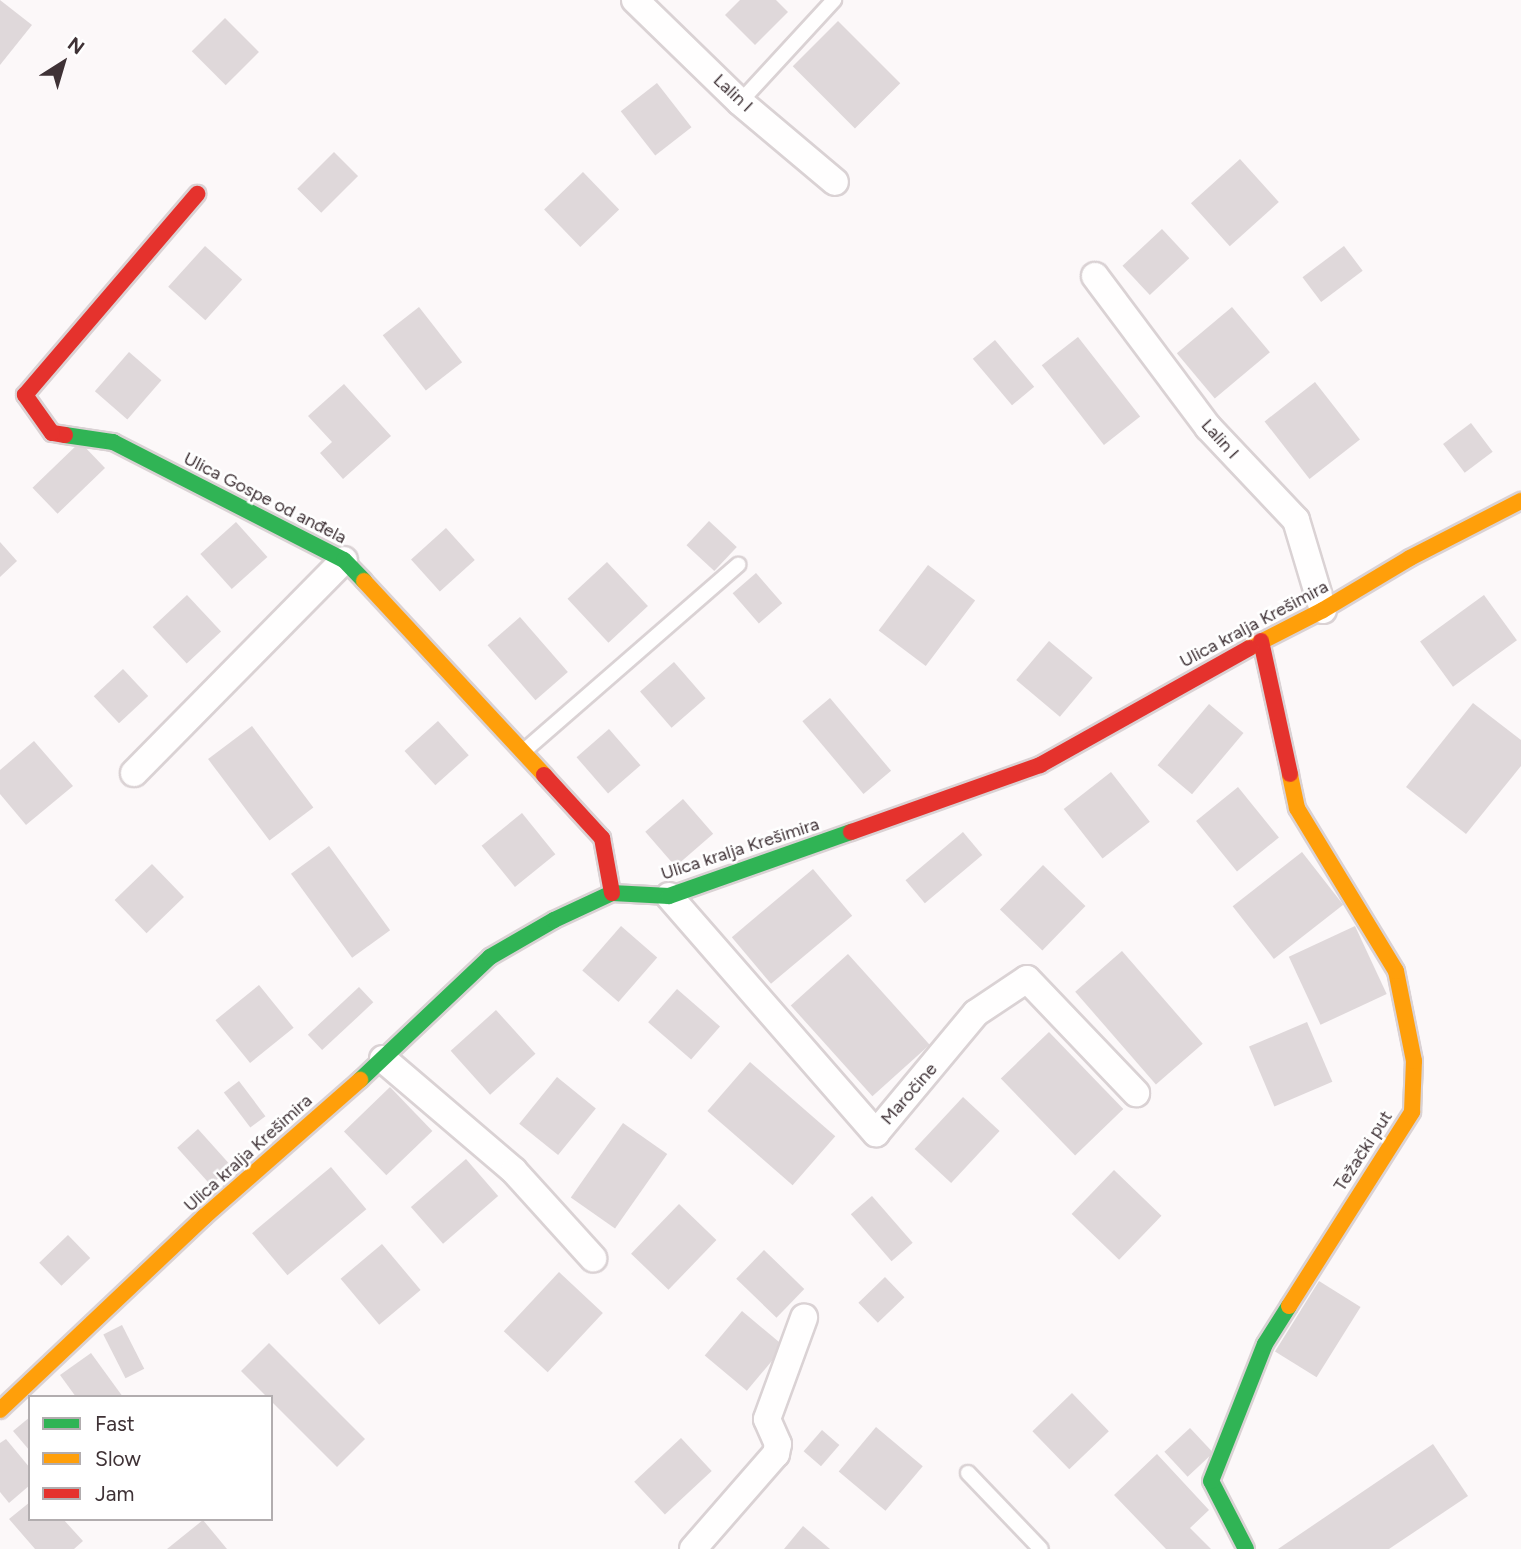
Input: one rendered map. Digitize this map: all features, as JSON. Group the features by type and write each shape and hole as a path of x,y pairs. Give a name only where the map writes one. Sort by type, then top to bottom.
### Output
{"street":[{"name":"Lalin I","path":"635,0 740,102 835,181"},
{"name":"Ulica Gospe od anđela","path":"197,194 25,395 52,433 113,442 344,560 524,751 601,838 612,893"},
{"name":"Lalin I","path":"1095,276 1208,426 1296,520 1323,610"},
{"name":"Ulica kralja Krešimira","path":"0,1410 204,1217 383,1059 490,957 554,920 612,893 669,896 1040,765 1261,641 1323,610 1410,558 1521,501"},
{"path":"134,773 344,560"},
{"name":"Težački put","path":"1246,1549 1212,1481 1265,1344 1412,1112 1414,1061 1396,971 1297,808 1261,641"},
{"name":"Maročine","path":"669,896 876,1133 976,1013 1027,979 1136,1093"},
{"path":"383,1059 514,1171 593,1258"},
{"path":"693,1549 776,1454 778,1444 767,1419 804,1318"}],"lane":[{"path":"740,102 834,0"},
{"path":"524,751 738,565"},
{"path":"968,1473 1041,1549"}],"building":[{"path":"0,0 32,25 0,65"},
{"path":"740,0 776,0 788,12 755,45 725,15"},
{"path":"225,18 259,52 226,85 192,51"},
{"path":"838,21 900,83 855,128 793,66"},
{"path":"657,83 691,127 655,155 621,111"},
{"path":"334,152 358,176 321,213 297,189"},
{"path":"1240,159 1279,202 1230,246 1191,203"},
{"path":"583,172 619,209 580,247 544,210"},
{"path":"1162,229 1189,258 1150,295 1123,266"},
{"path":"205,246 242,279 205,320 168,287"},
{"path":"1344,246 1363,271 1321,302 1302,277"},
{"path":"419,307 462,362 426,390 383,335"},
{"path":"1232,307 1270,352 1215,398 1177,353"},
{"path":"1078,337 1140,417 1104,445 1042,365"},
{"path":"995,340 1034,387 1012,405 973,359"},
{"path":"129,352 161,380 127,419 95,391"},
{"path":"1315,382 1360,440 1310,479 1265,421"},
{"path":"344,384 391,436 343,479 320,453 332,442 308,416"},
{"path":"1471,423 1493,452 1465,473 1443,444"},
{"path":"80,442 105,468 58,514 33,488"},
{"path":"709,521 737,547 714,571 686,545"},
{"path":"236,522 267,557 232,589 200,554"},
{"path":"446,528 475,560 440,591 411,559"},
{"path":"0,542 17,561 0,577"},
{"path":"607,562 648,606 608,643 568,599"},
{"path":"928,565 975,601 926,666 879,630"},
{"path":"756,573 782,603 759,624 733,593"},
{"path":"187,595 221,632 187,664 153,627"},
{"path":"1484,595 1517,640 1453,687 1420,641"},
{"path":"520,617 568,672 535,700 488,645"},
{"path":"1049,641 1093,678 1060,717 1016,680"},
{"path":"674,662 705,698 672,728 640,692"},
{"path":"123,669 148,696 119,723 94,696"},
{"path":"830,698 891,771 863,794 802,721"},
{"path":"1473,703 1521,740 1521,766 1466,834 1406,787"},
{"path":"1209,704 1243,733 1192,794 1158,765"},
{"path":"438,721 469,755 435,785 405,751"},
{"path":"252,726 313,807 269,841 208,759"},
{"path":"609,729 640,765 608,793 577,757"},
{"path":"34,741 73,786 26,825 0,794 0,770"},
{"path":"1111,772 1150,822 1103,859 1064,809"},
{"path":"1238,787 1279,838 1237,871 1196,821"},
{"path":"683,799 713,834 675,867 645,832"},
{"path":"522,813 555,854 515,887 482,846"},
{"path":"963,832 982,855 925,903 906,880"},
{"path":"329,846 390,930 352,958 291,874"},
{"path":"1302,852 1343,905 1274,959 1233,906"},
{"path":"152,864 184,897 147,933 115,900"},
{"path":"1043,865 1085,906 1042,951 1000,910"},
{"path":"813,869 852,916 771,984 732,937"},
{"path":"621,926 657,957 619,1002 582,971"},
{"path":"1355,926 1387,994 1321,1025 1289,957"},
{"path":"1122,951 1203,1044 1156,1085 1075,992"},
{"path":"848,954 930,1045 872,1096 791,1006"},
{"path":"259,985 294,1028 250,1063 215,1020"},
{"path":"359,987 373,1002 322,1050 308,1035"},
{"path":"677,989 720,1026 691,1060 648,1022"},
{"path":"496,1010 535,1054 490,1095 451,1051"},
{"path":"1307,1022 1332,1082 1274,1106 1249,1047"},
{"path":"1049,1032 1123,1109 1075,1156 1001,1079"},
{"path":"750,1062 835,1136 793,1185 707,1111"},
{"path":"557,1077 596,1108 558,1155 519,1124"},
{"path":"239,1081 265,1116 250,1128 224,1092"},
{"path":"390,1087 432,1131 386,1175 344,1131"},
{"path":"963,1097 1000,1131 951,1183 915,1149"},
{"path":"623,1123 667,1154 615,1229 571,1198"},
{"path":"198,1129 231,1166 211,1185 177,1148"},
{"path":"466,1159 498,1196 443,1244 411,1207"},
{"path":"331,1167 366,1209 287,1275 252,1233"},
{"path":"1114,1170 1161,1216 1119,1260 1072,1214"},
{"path":"872,1196 913,1243 892,1261 851,1214"},
{"path":"679,1204 716,1240 668,1290 631,1254"},
{"path":"68,1235 90,1258 61,1286 39,1263"},
{"path":"382,1244 421,1290 379,1325 341,1279"},
{"path":"764,1250 804,1289 776,1318 736,1279"},
{"path":"559,1272 603,1313 548,1372 504,1331"},
{"path":"885,1277 904,1297 878,1323 858,1303"},
{"path":"1319,1281 1361,1307 1317,1377 1275,1351"},
{"path":"742,1311 784,1346 747,1391 705,1355"},
{"path":"122,1325 144,1369 126,1378 103,1335"},
{"path":"269,1343 365,1439 337,1467 273,1403 273,1395 265,1395 241,1371"},
{"path":"91,1353 122,1395 75,1395 60,1375"},
{"path":"1072,1393 1109,1431 1069,1469 1032,1431"},
{"path":"28,1419 28,1449 13,1431"},
{"path":"876,1427 923,1466 885,1511 839,1471"},
{"path":"1190,1428 1213,1453 1188,1477 1164,1452"},
{"path":"822,1430 839,1445 821,1466 804,1451"},
{"path":"681,1438 712,1471 665,1515 634,1482"},
{"path":"6,1439 28,1466 28,1487 9,1503 0,1492 0,1443"},
{"path":"1433,1444 1468,1496 1389,1549 1278,1549"},
{"path":"1157,1454 1209,1510 1190,1528 1211,1549 1166,1549 1114,1495"},
{"path":"28,1504 28,1521 65,1521 83,1541 74,1549 35,1549 9,1519"},
{"path":"204,1521 227,1549 167,1549"},
{"path":"803,1526 830,1549 784,1549"}],"traffic: fast":[{"path":"65,435 113,442 344,560 364,581"},
{"path":"360,1080 490,957 554,920 612,893 669,896 851,832"},
{"path":"1246,1549 1211,1481 1265,1344 1289,1306"}],"traffic: slow":[{"path":"1249,648 1323,610 1410,558 1521,501"},
{"path":"364,581 544,775"},
{"path":"1289,1306 1412,1112 1414,1061 1396,971 1297,808 1290,774"},
{"path":"0,1410 204,1217 360,1080"}],"traffic: jam":[{"path":"65,435 52,433 25,395 197,194"},
{"path":"1261,641 1290,774"},
{"path":"851,832 1040,765 1249,648"},
{"path":"544,775 602,838 612,893"}]}
